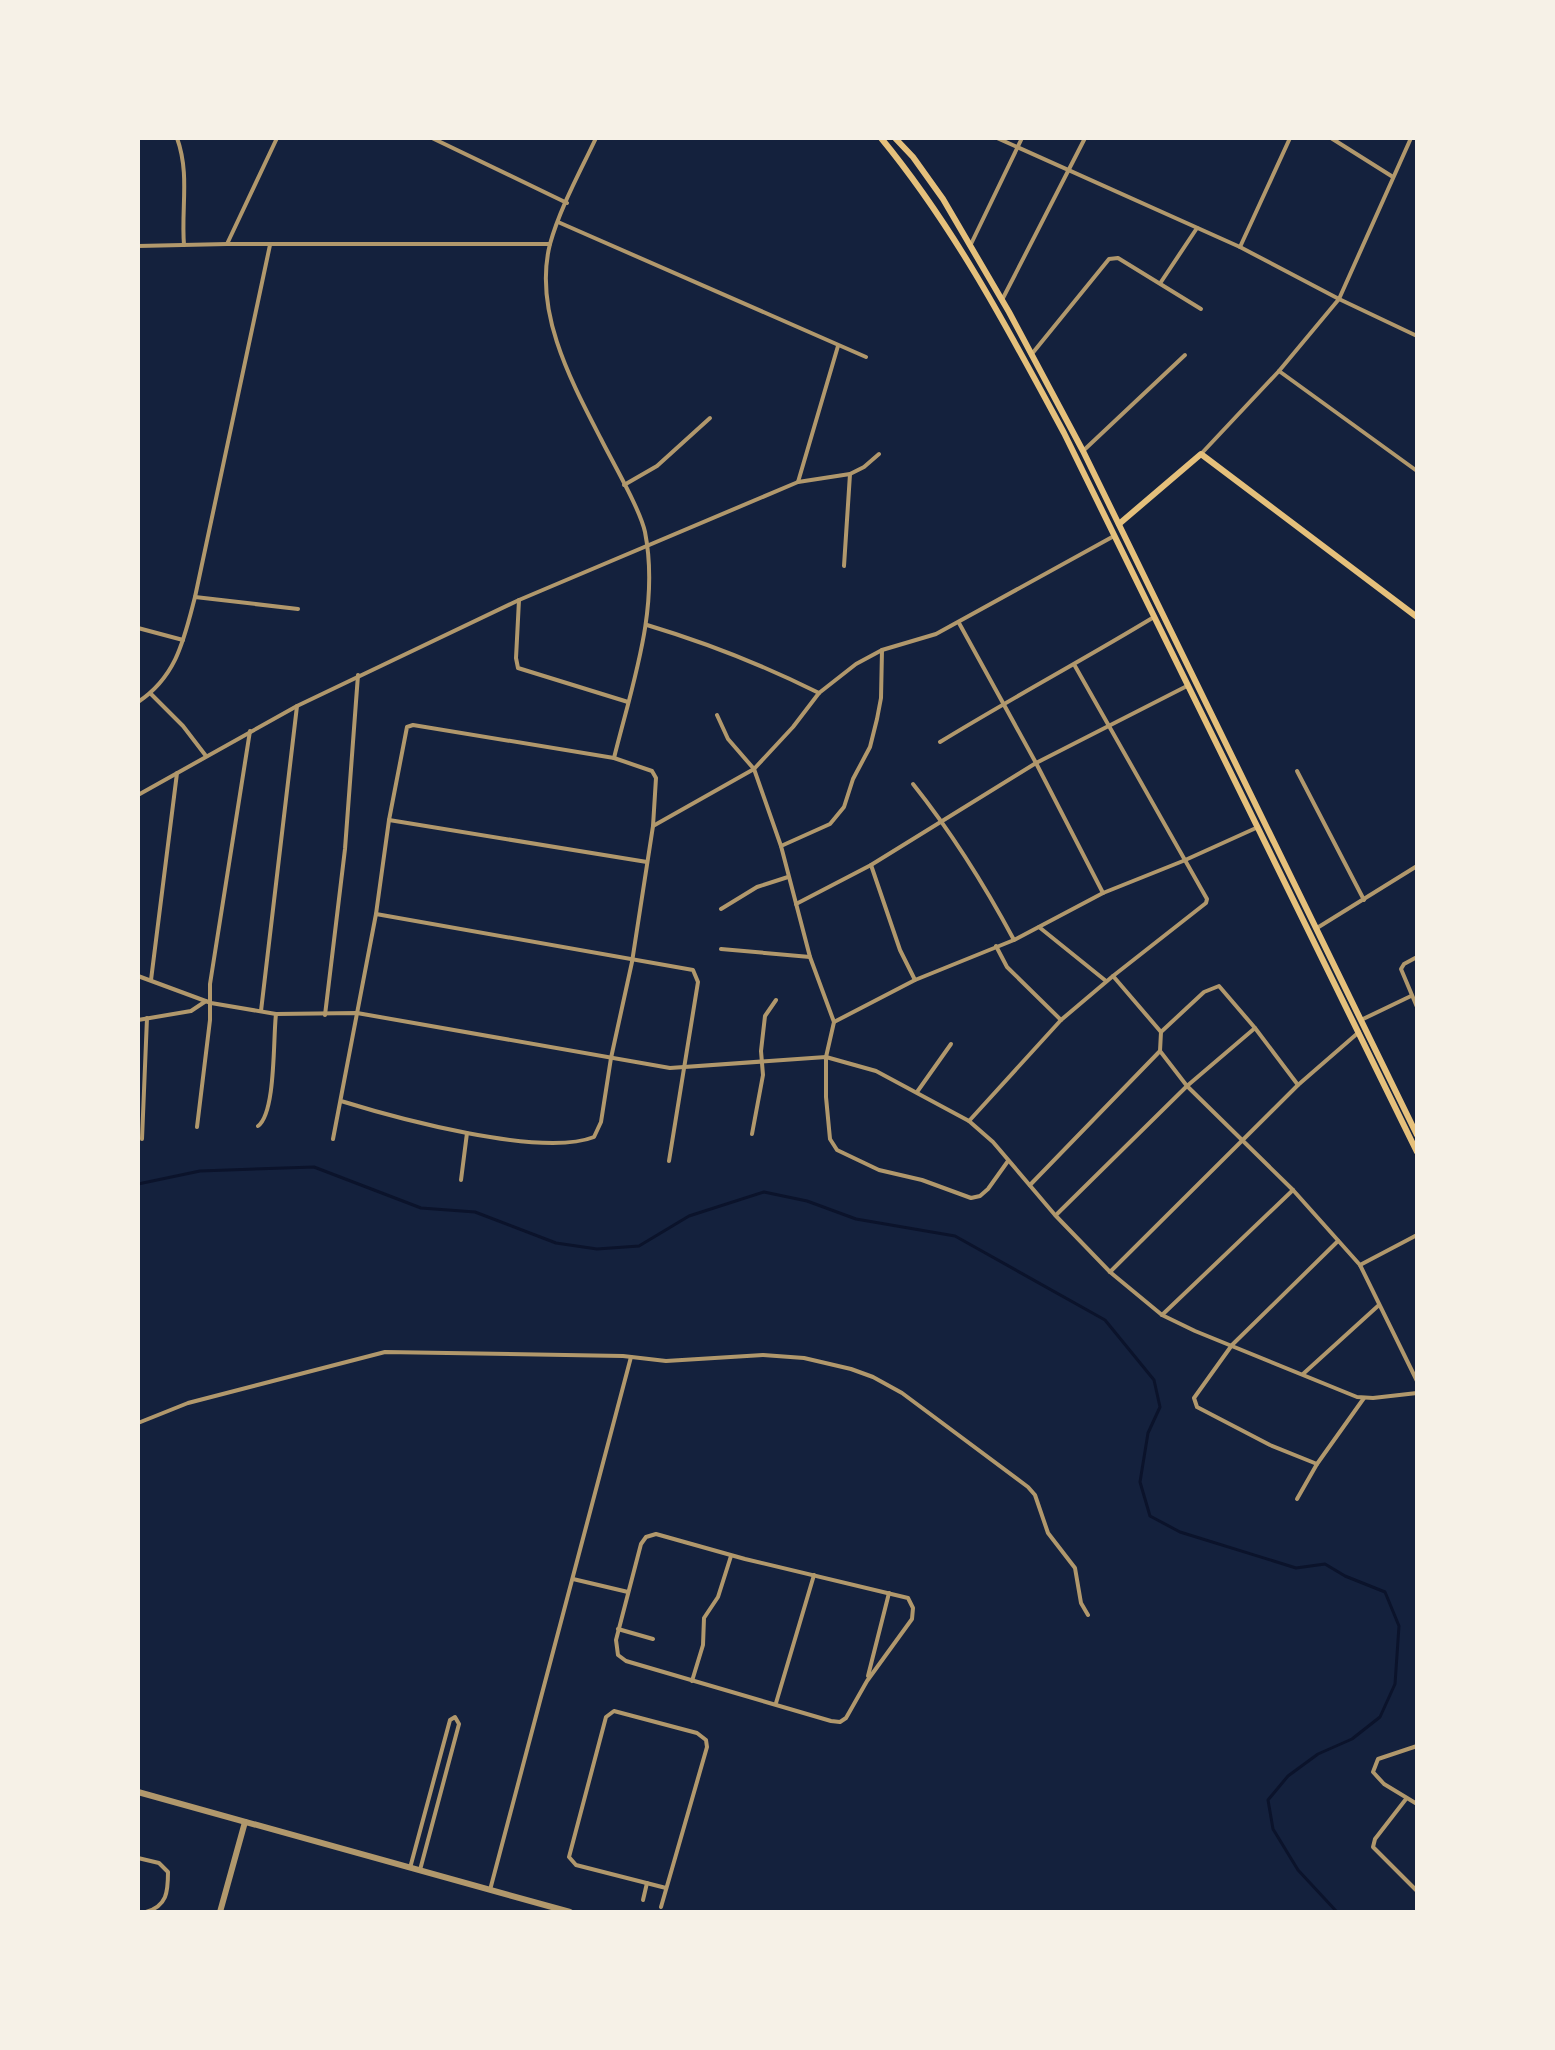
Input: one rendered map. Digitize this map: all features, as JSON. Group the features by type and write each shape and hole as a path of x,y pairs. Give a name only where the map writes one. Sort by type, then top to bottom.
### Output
{"main road":[{"path":"881,138 948,230 1009,331 1064,433 1417,1152"},
{"path":"895,138 943,199 1002,300 1083,451 1361,1020 1414,1122 1417,1135"},
{"path":"1119,524 1201,454 1417,617"}],"street":[{"path":"177,138 186,178 184,245"},
{"path":"227,244 277,138"},
{"path":"432,138 567,203"},
{"path":"596,138 550,244 545,295 558,345 645,530 651,569 646,625 614,758"},
{"path":"997,138 1240,247 1417,336"},
{"path":"970,246 1022,138"},
{"path":"1002,300 1085,138"},
{"path":"1240,247 1290,138"},
{"path":"1331,138 1393,177"},
{"path":"1201,454 1279,371 1339,299 1411,138"},
{"path":"558,222 866,357"},
{"path":"1161,282 1197,228"},
{"path":"138,246 550,244"},
{"path":"138,702 166,679 183,640 195,597 270,245"},
{"path":"1031,355 1109,259 1118,258 1201,309"},
{"path":"798,482 839,345"},
{"path":"1083,451 1185,355"},
{"path":"1279,371 1417,471"},
{"path":"624,485 657,466 710,418"},
{"path":"138,795 297,706 519,600 798,482 850,474 879,454"},
{"path":"844,566 850,474"},
{"path":"653,826 754,769 819,693 856,664 882,650 936,634 959,623 1114,536"},
{"path":"195,597 298,609"},
{"path":"519,600 518,668 628,702"},
{"path":"940,742 1003,703 1075,666 1154,617"},
{"path":"959,623 1103,893"},
{"path":"646,625 704,642 819,693"},
{"path":"138,628 183,640"},
{"path":"781,846 830,824 844,807 853,779 870,747 877,719 881,698 882,650"},
{"path":"969,1121 1061,1020 1206,903 1206,895 1183,861 1075,666"},
{"path":"325,1015 345,849 358,675"},
{"path":"796,904 871,865 1036,763 1187,686"},
{"path":"151,694 183,726 206,756"},
{"path":"261,1011 297,706"},
{"path":"717,715 728,739 754,769 781,846 810,957 834,1022 826,1057 832,1145 879,1170 922,1180 971,1198 980,1196 988,1189 1008,1161"},
{"path":"333,1139 376,914 389,820 407,727 413,725 614,758 652,771 656,778 653,826 632,962 601,1122 594,1137 570,1143 544,1143 467,1133 341,1101"},
{"path":"197,1127 210,984 250,731"},
{"path":"1297,771 1364,900"},
{"path":"151,980 177,773"},
{"path":"913,784 943,821 982,881 1014,940"},
{"path":"389,820 647,862"},
{"path":"834,1022 915,980 1014,940 1103,893 1257,827"},
{"path":"871,865 900,950 915,980"},
{"path":"1317,928 1417,866"},
{"path":"721,909 757,887 788,877"},
{"path":"376,914 632,962 693,970 698,982 669,1161"},
{"path":"1039,927 1107,981"},
{"path":"996,946 1007,967 1061,1020"},
{"path":"721,949 810,957"},
{"path":"1417,957 1401,969 1417,1007"},
{"path":"138,976 208,1002 276,1014 357,1013 670,1068 826,1057 876,1071 969,1121 993,1142 1055,1215 1110,1272 1162,1315 1364,1398 1417,1393"},
{"path":"1113,976 1161,1032 1160,1051 1187,1086 1293,1190 1360,1265 1417,1381"},
{"path":"1161,1032 1204,992 1214,986 1224,989 1298,1085"},
{"path":"1361,1020 1411,996"},
{"path":"752,1134 763,1075 761,1060 765,1016 776,1000"},
{"path":"138,1020 191,1011 208,1002"},
{"path":"258,1126 265,1118 271,1090 276,1014"},
{"path":"142,1139 147,1018"},
{"path":"1055,1215 1187,1086 1255,1028"},
{"path":"1110,1272 1298,1085 1359,1032"},
{"path":"917,1092 951,1044"},
{"path":"1030,1185 1160,1051"},
{"path":"461,1180 467,1133"},
{"path":"1162,1315 1293,1190"},
{"path":"1360,1265 1417,1235"},
{"path":"1317,1464 1259,1439 1193,1403 1232,1345 1338,1241"},
{"path":"1303,1374 1379,1305"},
{"path":"138,1423 188,1403 385,1352 631,1357 655,1361 763,1355 804,1358 851,1369 902,1393 1020,1481 1035,1495 1048,1533 1075,1568 1079,1599 1088,1615"},
{"path":"490,1890 631,1357"},
{"path":"1297,1499 1317,1464 1364,1398"},
{"path":"651,1535 814,1575 911,1601 912,1619 867,1681 846,1718 840,1722 621,1659 615,1646 641,1544 651,1535"},
{"path":"692,1681 703,1645 704,1618 718,1597 731,1555"},
{"path":"775,1704 814,1575"},
{"path":"573,1579 628,1592"},
{"path":"867,1681 889,1593"},
{"path":"618,1629 653,1639"},
{"path":"661,1907 707,1747 706,1740 697,1733 614,1711 606,1717 569,1857 576,1865 666,1888"},
{"path":"410,1868 449,1721 455,1717 459,1724 420,1870"},
{"path":"1417,1746 1378,1759 1373,1766 1378,1778 1417,1804"},
{"path":"138,1792 570,1912"},
{"path":"1406,1799 1375,1839 1373,1847 1417,1891"},
{"path":"220,1912 245,1822"},
{"path":"138,1858 159,1863 168,1872 166,1898 159,1907 146,1912"},
{"path":"643,1900 647,1883"}],"waterway":[{"path":"138,1184 200,1171 314,1167 421,1208 475,1212 556,1243 597,1249 639,1246 689,1216 764,1192 807,1201 856,1219 955,1236 1105,1320 1154,1380 1160,1407 1148,1433 1140,1482 1150,1516 1180,1532 1296,1568 1325,1564 1345,1576 1385,1592 1399,1626 1395,1684 1380,1717 1352,1739 1318,1754 1288,1776 1268,1800 1273,1829 1298,1870 1337,1912"}]}
